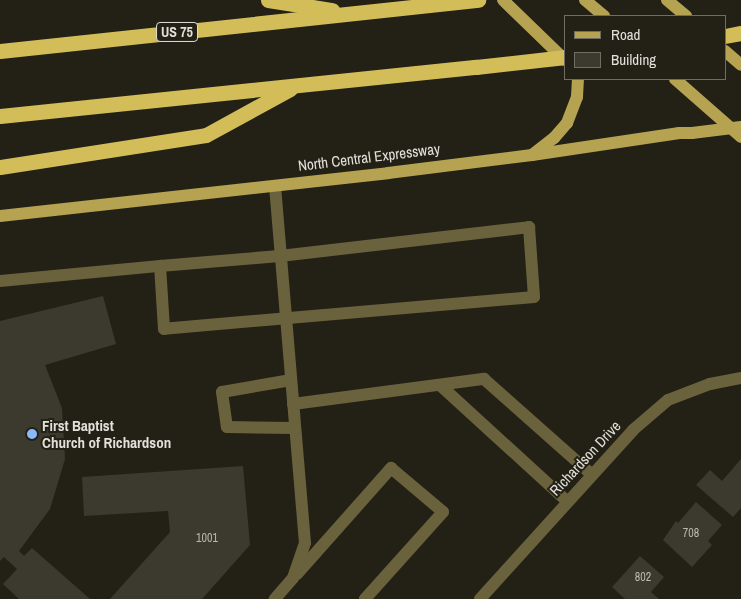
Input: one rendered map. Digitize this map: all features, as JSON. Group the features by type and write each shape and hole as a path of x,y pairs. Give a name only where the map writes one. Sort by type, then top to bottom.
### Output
{"highway":[{"path":"268,0 354,13"},
{"name":"US 75","path":"0,51 478,0"},
{"path":"726,36 741,33"},
{"path":"0,116 564,59"},
{"path":"0,167 206,135 296,86"}],"main road":[{"path":"503,0 564,58"},
{"path":"585,0 603,15"},
{"path":"667,0 685,15"},
{"path":"726,52 741,65"},
{"path":"532,155 554,138 567,124 577,97 578,80"},
{"path":"676,80 738,131"},
{"name":"North Central Expressway","path":"0,216 275,186 532,155 680,133 738,131"}],"street":[{"path":"275,186 305,543 293,578"},
{"path":"0,281 160,266 280,256 529,228 534,297 164,329 160,266"},
{"name":"Richardson Drive","path":"480,599 633,430 668,400 710,384 741,378"},
{"path":"293,404 484,379 592,474"},
{"path":"291,380 222,392 228,427 296,428"},
{"path":"441,386 567,501"},
{"path":"276,599 391,468 443,512 365,599"}],"building":[{"name":"First Baptist Church of Richardson","path":"103,296 116,344 45,365 62,408 65,459 50,509 19,551 24,556 32,548 90,599 19,599 3,584 17,569 4,557 0,561 0,321"},
{"path":"741,459 741,508 733,517 696,485 710,470 722,481"},
{"name":"First Baptist Church of Richardson","path":"243,466 250,545 202,599 110,599 170,532 168,511 84,516 82,477"},
{"path":"696,502 722,525 708,541 712,545 692,567 663,540 676,521 678,523"},
{"path":"640,556 664,577 651,592 659,599 625,599 612,587"}],"place":[{"name":"First Baptist Church of Richardson","path":"32,434"}]}
